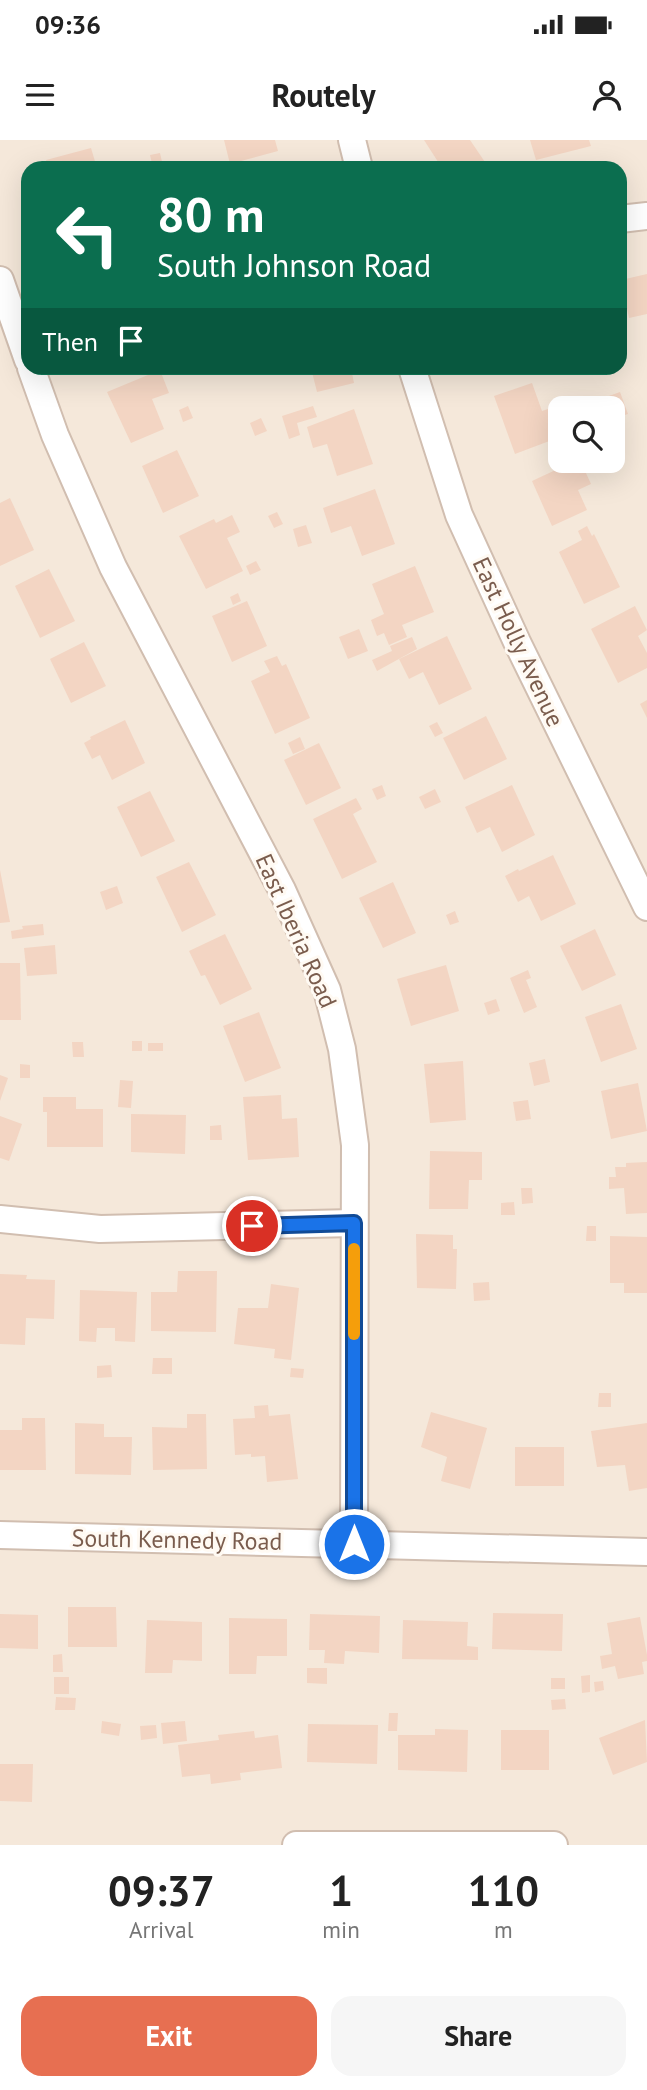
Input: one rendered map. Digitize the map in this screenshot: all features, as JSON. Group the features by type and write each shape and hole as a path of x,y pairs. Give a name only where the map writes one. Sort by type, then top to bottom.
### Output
{"street":[{"path":"352,140 357,161"},
{"path":"627,218 647,216"},
{"path":"0,279 21,340"},
{"name":"East Iberia Road","path":"34,375 55,435 113,567 282,890 327,990 341,1049 355,1145 354,1544"},
{"name":"East Holly Avenue","path":"414,375 459,515 517,642 647,907"},
{"path":"0,1219 100,1229 354,1223"},
{"name":"South Kennedy Road","path":"0,1535 647,1552"},
{"path":"296,1845 554,1845"}],"shaded area":[{"path":"0,140 647,140 647,1845 0,1845"}],"building":[{"path":"224,140 275,140 278,151 241,161 229,161"},
{"path":"424,140 470,140 484,161 438,161"},
{"path":"530,140 589,140 591,146 536,160"},
{"path":"91,148 95,161 46,161"},
{"path":"160,153 162,161 151,161 150,155"},
{"path":"647,274 647,314 629,318 627,279"},
{"path":"148,375 162,375 169,393 152,399 164,429 131,443 107,392"},
{"path":"313,375 352,375 354,383 317,392"},
{"path":"532,383 542,411 548,409 548,442 515,454 494,396"},
{"path":"188,406 193,418 183,422 179,410"},
{"path":"313,406 317,417 297,423 300,435 289,439 282,416"},
{"path":"354,409 373,464 337,476 327,444 313,448 307,427"},
{"path":"261,418 267,431 255,436 250,423"},
{"path":"177,450 199,496 163,513 142,466"},
{"path":"549,473 586,473 591,484 578,490 587,510 552,526 532,481"},
{"path":"375,489 395,544 362,556 351,526 331,533 323,508"},
{"path":"10,498 34,550 0,566 0,503"},
{"path":"277,512 283,524 274,528 268,516"},
{"path":"232,515 240,532 227,538 243,571 206,589 179,536 214,519 216,523"},
{"path":"306,525 312,543 298,547 293,529"},
{"path":"587,526 592,536 594,534 620,587 584,604 559,552 582,540 578,531"},
{"path":"256,561 261,570 250,575 246,566"},
{"path":"415,566 434,612 402,625 407,637 389,645 384,633 377,636 371,620 384,614 372,584"},
{"path":"49,569 75,621 40,638 15,586"},
{"path":"238,593 241,601 233,605 230,597"},
{"path":"247,601 267,646 232,662 212,616"},
{"path":"635,606 647,630 638,636 647,653 647,668 618,683 591,629"},
{"path":"359,629 368,651 348,659 339,637"},
{"path":"447,636 472,689 439,705 423,672 409,679 399,659"},
{"path":"412,637 417,649 377,671 372,660 392,651 390,646"},
{"path":"84,642 106,686 71,703 50,659"},
{"path":"277,656 282,666 286,664 310,718 275,734 251,681 270,672 264,661"},
{"path":"647,700 647,718 640,704"},
{"path":"486,716 507,759 464,780 443,738"},
{"path":"125,720 145,763 112,780 100,755 92,759 84,743 91,739 90,737"},
{"path":"437,722 443,733 435,737 429,726"},
{"path":"300,737 305,749 293,754 288,743"},
{"path":"319,743 341,788 306,805 284,760"},
{"path":"382,785 386,796 377,800 372,789"},
{"path":"512,785 535,835 502,852 490,827 477,833 465,807"},
{"path":"435,789 441,802 425,809 419,797"},
{"path":"150,791 175,841 141,857 117,807"},
{"path":"356,798 362,809 353,814 377,862 342,879 313,819"},
{"path":"553,855 576,904 541,921 529,896 518,902 505,876"},
{"path":"189,862 216,915 182,932 156,877"},
{"path":"0,870 10,922 0,923"},
{"path":"393,882 416,933 383,948 359,898"},
{"path":"117,886 123,903 106,910 100,892"},
{"path":"455,911 459,922 450,925 446,915"},
{"path":"43,924 44,935 12,939 11,931 23,929 22,926"},
{"path":"595,929 616,975 582,991 560,946"},
{"path":"225,934 252,989 220,1005 189,951"},
{"path":"55,945 57,974 27,976 24,948"},
{"path":"0,963 20,963 21,1020 0,1020"},
{"path":"446,965 459,1011 411,1026 397,979"},
{"path":"528,970 531,978 526,980 537,1007 524,1013 510,978"},
{"path":"496,999 500,1011 488,1015 484,1003"},
{"path":"621,1004 637,1049 601,1062 585,1017"},
{"path":"259,1012 281,1068 245,1082 223,1026"},
{"path":"132,1041 142,1041 142,1051 132,1051"},
{"path":"72,1042 83,1042 84,1057 73,1057"},
{"path":"148,1043 163,1043 163,1051 148,1051"},
{"path":"545,1059 550,1082 534,1086 529,1063"},
{"path":"463,1061 466,1120 430,1123 424,1064"},
{"path":"20,1064 30,1065 30,1078 20,1078"},
{"path":"0,1075 8,1078 0,1101"},
{"path":"120,1080 133,1081 131,1108 118,1107"},
{"path":"638,1083 647,1131 611,1139 601,1091"},
{"path":"281,1095 282,1119 297,1118 299,1157 248,1160 243,1097"},
{"path":"43,1097 76,1097 76,1109 103,1109 103,1147 47,1147 47,1112 43,1112"},
{"path":"528,1100 531,1119 516,1121 513,1102"},
{"path":"131,1114 186,1115 185,1154 131,1152"},
{"path":"0,1116 22,1124 9,1161 0,1158"},
{"path":"221,1125 222,1140 210,1140 210,1126"},
{"path":"430,1151 482,1152 482,1180 469,1180 468,1209 429,1209"},
{"path":"647,1162 647,1213 626,1214 624,1188 609,1189 609,1177 616,1177 615,1167 626,1167 626,1163"},
{"path":"521,1188 532,1188 533,1203 522,1204"},
{"path":"514,1202 515,1215 501,1215 501,1203"},
{"path":"587,1226 596,1226 596,1241 586,1241"},
{"path":"416,1234 453,1235 453,1249 457,1249 456,1289 417,1288"},
{"path":"610,1236 647,1237 647,1293 624,1293 624,1283 610,1283"},
{"path":"178,1271 217,1271 216,1332 151,1331 151,1292 177,1292"},
{"path":"0,1274 27,1275 26,1279 55,1280 54,1319 26,1318 25,1345 0,1344"},
{"path":"489,1282 490,1300 474,1301 473,1283"},
{"path":"271,1284 299,1288 291,1360 274,1358 275,1349 234,1344 238,1308 268,1308"},
{"path":"80,1290 137,1292 135,1342 115,1341 115,1328 97,1328 96,1342 79,1341"},
{"path":"153,1358 172,1358 172,1374 152,1374"},
{"path":"111,1365 112,1377 97,1378 97,1366"},
{"path":"291,1368 304,1369 303,1378 290,1377"},
{"path":"599,1393 611,1393 611,1407 598,1407"},
{"path":"268,1405 269,1416 290,1414 298,1479 267,1482 265,1456 235,1455 233,1419 255,1418 254,1406"},
{"path":"431,1412 487,1428 470,1489 441,1481 447,1457 421,1447"},
{"path":"187,1414 206,1414 207,1469 153,1470 152,1427 187,1428"},
{"path":"22,1418 45,1418 46,1470 0,1470 0,1430 22,1430"},
{"path":"75,1423 104,1424 104,1437 132,1437 131,1475 75,1474"},
{"path":"647,1423 647,1488 629,1491 625,1465 597,1467 591,1431"},
{"path":"515,1447 564,1447 564,1486 515,1486"},
{"path":"68,1607 116,1607 117,1647 68,1647"},
{"path":"493,1613 563,1614 562,1651 492,1649"},
{"path":"0,1614 38,1615 38,1649 0,1648"},
{"path":"310,1614 380,1616 379,1653 345,1651 344,1664 324,1663 325,1650 309,1650"},
{"path":"640,1617 647,1655 647,1661 642,1662 644,1674 618,1679 615,1666 602,1669 600,1656 612,1654 607,1623"},
{"path":"229,1618 287,1619 287,1656 257,1656 256,1674 229,1674"},
{"path":"147,1620 202,1622 202,1661 173,1660 172,1673 145,1673"},
{"path":"403,1620 468,1622 467,1646 478,1647 478,1660 402,1659"},
{"path":"62,1654 63,1672 53,1672 53,1655"},
{"path":"307,1668 327,1668 327,1684 307,1683"},
{"path":"590,1675 590,1692 582,1693 581,1676"},
{"path":"54,1677 69,1677 69,1694 54,1694"},
{"path":"551,1678 565,1678 565,1689 551,1689"},
{"path":"603,1681 604,1690 595,1692 594,1682"},
{"path":"56,1697 76,1698 75,1710 55,1710"},
{"path":"565,1699 566,1709 552,1710 551,1700"},
{"path":"389,1713 398,1713 397,1731 388,1731"},
{"path":"645,1720 647,1762 613,1775 599,1738"},
{"path":"102,1721 121,1724 119,1736 101,1733"},
{"path":"185,1721 187,1741 163,1744 161,1723"},
{"path":"308,1724 378,1725 377,1764 307,1762"},
{"path":"156,1725 157,1738 141,1740 140,1726"},
{"path":"435,1729 468,1730 467,1772 398,1770 398,1735 435,1735"},
{"path":"501,1730 549,1730 549,1770 501,1770"},
{"path":"254,1731 255,1738 278,1735 282,1768 240,1773 241,1780 211,1784 210,1774 182,1777 178,1745 219,1740 218,1735"},
{"path":"0,1764 33,1764 32,1802 0,1801"}],"slow traffic":[{"path":"354,1249 354,1334"}],"route":[{"path":"252,1226 354,1223 354,1544"}]}
